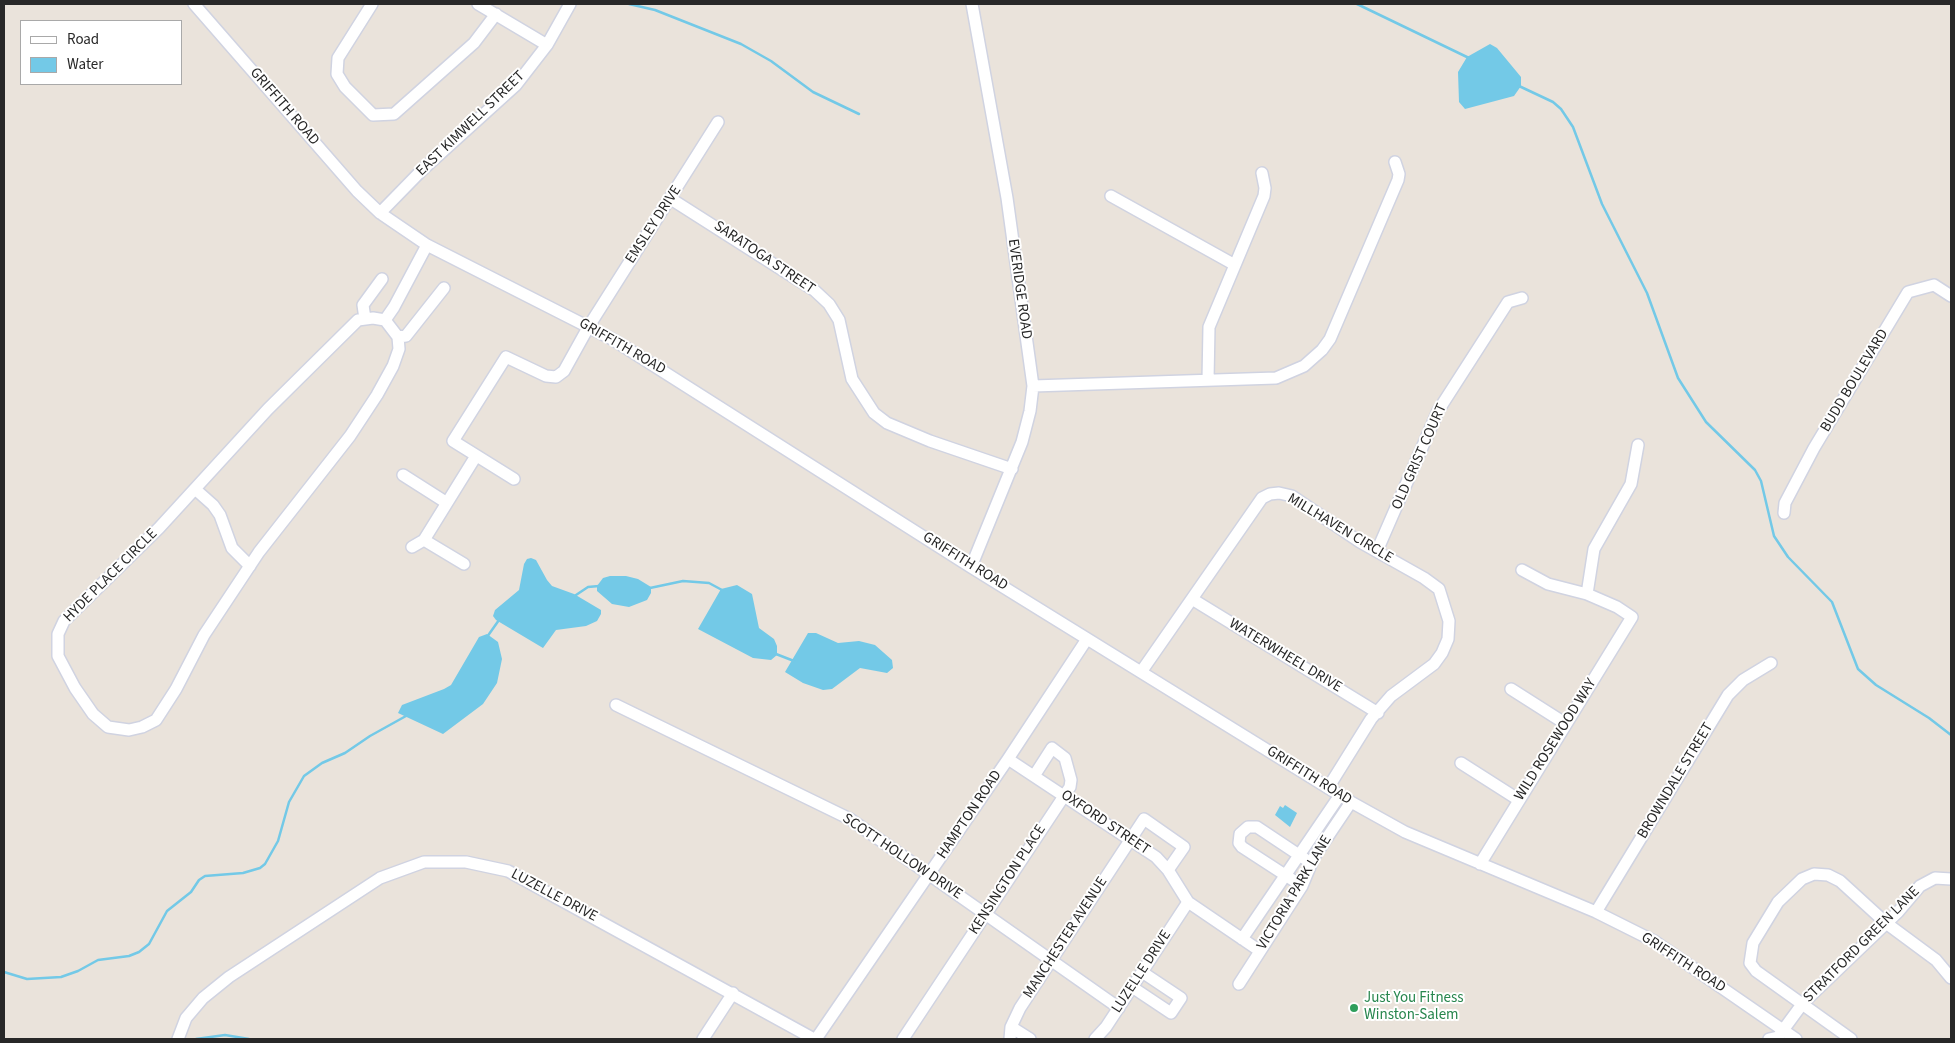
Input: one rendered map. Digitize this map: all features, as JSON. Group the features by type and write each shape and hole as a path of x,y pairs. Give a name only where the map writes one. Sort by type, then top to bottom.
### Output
{"street":[{"name":"GRIFFITH ROAD","path":"194,4 357,191 380,213 427,245 589,326 1087,639 1351,802 1405,832 1596,912 1654,941 1777,1036 1796,1039"},
{"path":"372,4 338,58 337,74 345,87 373,115 394,114 474,43 496,14"},
{"path":"478,4 546,45"},
{"name":"EAST KIMWELL STREET","path":"380,213 421,171 516,85 546,45 570,4"},
{"name":"EVERIDGE ROAD","path":"972,4 1007,198 1033,386 1030,411 1022,442 972,567"},
{"name":"EMSLEY DRIVE","path":"476,456 453,442 506,357 543,374 556,376 564,371 589,326 718,122"},
{"path":"1033,386 1284,376 1304,366 1322,350 1330,339 1398,180 1399,174 1395,162"},
{"path":"1208,380 1207,335 1212,318 1264,196 1266,188 1262,173"},
{"path":"1111,196 1234,265"},
{"name":"SARATOGA STREET","path":"671,199 814,290 829,304 839,320 852,379 874,413 887,423 930,441 1012,469"},
{"path":"385,320 394,307 427,245"},
{"path":"382,279 363,305 364,319 385,320 398,337 406,336 444,288"},
{"name":"BUDD BOULEVARD","path":"1784,513 1785,503 1814,448 1908,292 1934,286 1951,296"},
{"name":"OLD GRIST COURT","path":"1377,551 1438,411 1508,302 1522,298"},
{"name":"HYDE PLACE CIRCLE","path":"364,319 358,320 335,342 268,410 159,528 64,621 58,634 58,656 75,688 93,714 108,727 124,731 142,727 156,720 176,689 204,635 250,566 302,497 326,469 377,395 393,366 399,349 398,337"},
{"path":"1522,570 1548,584 1587,594 1594,549 1631,484 1638,445"},
{"path":"412,547 424,540 476,456 514,479"},
{"path":"403,475 447,502"},
{"path":"195,489 213,505 220,515 232,548 250,566"},
{"name":"MILLHAVEN CIRCLE","path":"1141,672 1262,498 1270,494 1279,493 1292,496 1439,589 1449,621 1448,639 1434,664 1391,696 1372,719 1334,791"},
{"path":"424,540 464,564"},
{"name":"WILD ROSEWOOD WAY","path":"1480,864 1632,617 1616,607 1587,594"},
{"name":"WATERWHEEL DRIVE","path":"1192,599 1378,712"},
{"name":"HAMPTON ROAD","path":"815,1039 1008,759 1087,639"},
{"name":"BROWNDALE STREET","path":"1596,912 1728,695 1743,680 1771,663"},
{"path":"1511,689 1566,724"},
{"name":"SCOTT HOLLOW DRIVE","path":"616,705 850,819 1119,1008"},
{"name":"KENSINGTON PLACE","path":"903,1039 1064,795 1071,780 1065,758 1052,748 1034,776"},
{"name":"OXFORD STREET","path":"1008,759 1156,857 1168,870 1188,902"},
{"path":"1461,763 1518,800"},
{"name":"VICTORIA PARK LANE","path":"1242,939 1284,875 1300,856 1334,791"},
{"name":"VICTORIA PARK LANE","path":"1239,984 1302,886 1311,863 1351,802"},
{"name":"MANCHESTER AVENUE","path":"1010,1039 1011,1026 1020,1008 1144,819 1184,847 1168,870"},
{"path":"1302,886 1242,847 1239,838 1244,829 1252,826 1257,827 1311,863"},
{"name":"LUZELLE DRIVE","path":"178,1039 186,1018 203,998 229,977 380,878 424,862 466,862 508,871 815,1039"},
{"path":"1851,1039 1756,971 1750,963 1753,942 1778,902 1802,879 1814,874 1828,875 1840,881 1886,924 1936,960 1950,975"},
{"name":"STRATFORD GREEN LANE","path":"1777,1036 1801,1004 1886,924 1920,886 1935,878 1951,879"},
{"path":"1188,902 1260,951"},
{"name":"LUZELLE DRIVE","path":"1094,1039 1119,1008 1188,902"},
{"path":"1132,987 1171,1013 1176,1006 1181,998 1142,972"},
{"path":"703,1039 733,993"},
{"path":"1011,1026 1030,1039"}],"water":[{"path":"1490,44 1497,48 1521,77 1521,86 1514,96 1465,109 1459,102 1458,72 1467,57"},
{"path":"527,559 536,560 552,586 574,594 601,610 597,621 586,626 556,630 543,648 496,620 493,616 495,610 519,590 524,564"},
{"path":"626,576 638,579 651,587 651,593 647,600 629,607 612,604 597,591 597,586 603,578"},
{"path":"737,585 752,594 759,628 774,639 777,646 777,655 771,660 753,658 698,629 721,589"},
{"path":"808,633 816,633 838,643 859,641 875,645 892,660 893,668 887,673 860,668 832,689 823,690 803,683 785,672"},
{"path":"487,634 498,642 502,659 497,683 483,704 443,734 398,713 402,705 451,685 479,637"},
{"path":"1285,805 1297,813 1290,827 1275,815 1280,806 1283,808"}],"waterway":[{"path":"629,4 655,10 741,44 771,61 813,92 859,114"},
{"path":"1357,4 1469,58"},
{"path":"1519,86 1553,102 1561,109 1573,127 1602,204 1647,293 1678,378 1706,422 1755,470 1761,481 1774,536 1788,557 1832,602 1858,669 1876,685 1929,718 1951,735"},
{"path":"650,588 683,581 709,583 722,590"},
{"path":"573,597 588,587 599,586"},
{"path":"487,637 499,620"},
{"path":"776,654 794,661"},
{"path":"4,972 27,979 61,977 78,971 98,960 129,956 139,952 149,944 167,911 191,892 199,880 205,876 243,873 260,868 265,864 278,841 289,802 304,776 322,763 345,753 370,736 406,716"},
{"path":"196,1039 225,1035 249,1039"}],"place":[{"name":"Just You Fitness Winston-Salem","path":"1354,1008"}]}
